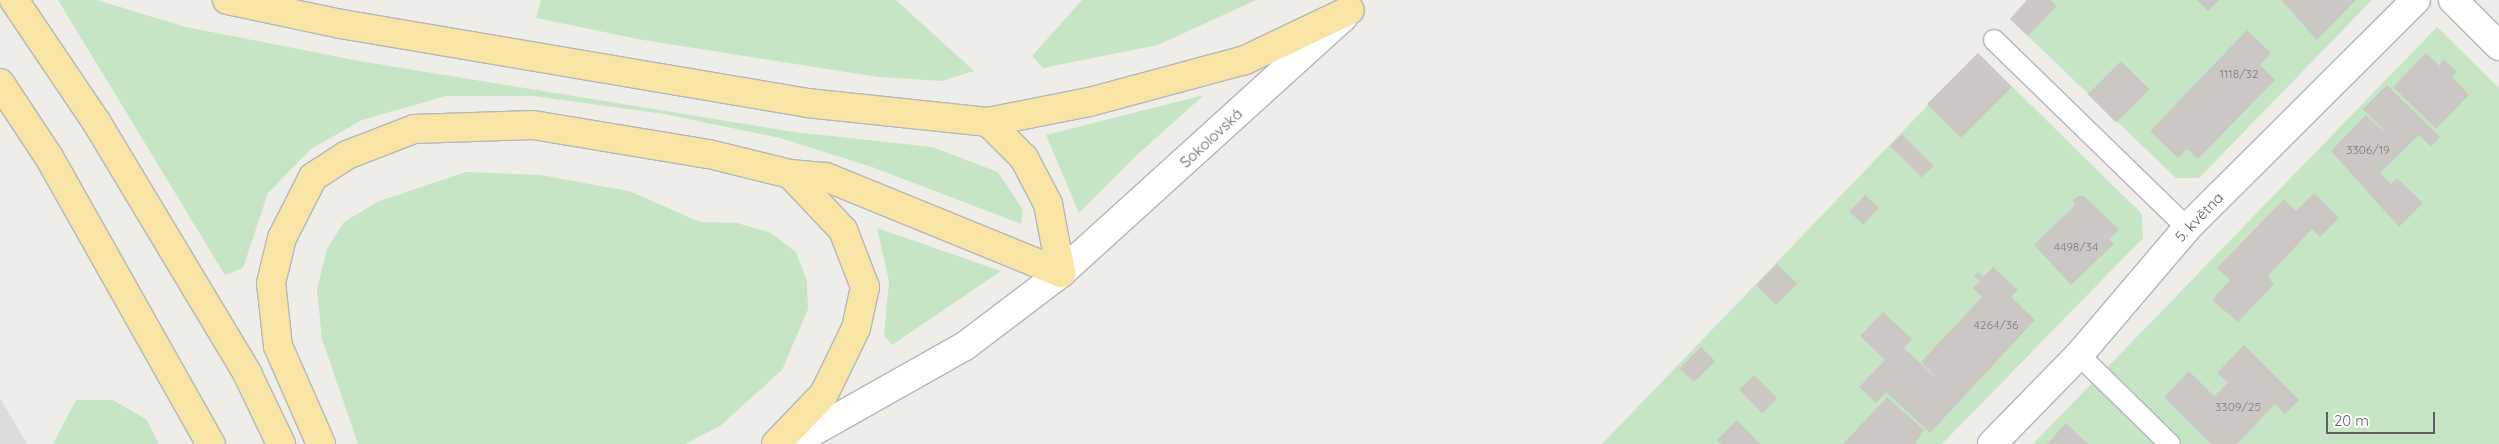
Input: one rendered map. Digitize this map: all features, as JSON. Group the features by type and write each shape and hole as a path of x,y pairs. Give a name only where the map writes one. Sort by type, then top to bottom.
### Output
{"highway":[{"path":"14,0 97,123 222,331 281,444"},
{"path":"227,0 341,24 807,103 988,122 1089,102 1245,60 1355,5"},
{"path":"0,83 49,157 212,444"},
{"path":"988,122 1024,158 1048,204 1061,273"},
{"path":"321,444 278,346 271,283 282,238 313,177 347,155 414,129 533,125 709,154 790,174 826,177 877,195 1061,273"},
{"path":"776,444 824,394 856,328 864,288 843,230 790,174"}],"street":[{"name":"5. května","path":"1992,444 2079,355 2187,228 2416,0"},
{"path":"2453,0 2499,46"},
{"name":"Sokolovská","path":"791,444 965,346 1061,273 1355,5"}],"lane":[{"path":"1994,40 2187,228"},
{"path":"2079,355 2170,444"}],"shaded area":[{"path":"0,398 27,444 0,444"}],"green space":[{"path":"58,0 97,0 186,27 359,61 794,132 932,147 998,172 1023,210 1021,224 872,167 780,138 664,114 533,96 446,96 362,120 311,149 268,193 243,268 225,275"},
{"path":"541,0 896,0 974,71 942,81 878,77 643,40 536,18"},
{"path":"1082,0 1256,0 1158,45 1043,68 1032,56"},
{"path":"2027,0 2372,0 2199,178 2176,178 2010,19"},
{"path":"2437,27 2499,88 2499,444 2033,444"},
{"path":"1978,53 2142,214 2143,238 1942,444 1602,444"},
{"path":"1204,95 1137,155 1079,213 1046,135"},
{"path":"466,172 540,175 629,191 700,222 737,223 771,233 796,252 807,281 808,309 782,370 720,426 685,444 358,444 322,339 317,289 327,249 344,222 377,202"},
{"path":"877,228 1001,271 892,345 884,335 889,281"},
{"path":"76,400 113,400 147,420 159,444 53,444"}],"building":[{"path":"2027,0 2050,0 2057,6 2028,36 2010,19"},
{"path":"2197,0 2219,0 2208,11"},
{"path":"2281,0 2356,0 2317,40"},
{"path":"2247,30 2271,53 2260,65 2275,80 2198,159 2187,149 2178,158 2150,131"},
{"path":"1978,53 2012,87 1961,138 1927,104"},
{"path":"2426,53 2440,66 2443,59 2457,72 2452,77 2469,95 2436,129 2393,87"},
{"path":"2121,61 2149,89 2116,123 2088,94"},
{"path":"2387,85 2440,137 2431,147 2419,135 2380,173 2391,184 2397,178 2423,203 2399,227 2331,151 2366,115 2392,139 2363,109"},
{"path":"1902,134 1934,166 1922,178 1890,146"},
{"path":"2314,193 2339,218 2320,237 2312,229 2268,276 2274,284 2238,322 2212,300 2230,280 2217,268 2284,199 2296,211"},
{"path":"1865,195 1879,208 1863,225 1849,212"},
{"path":"2078,196 2084,196 2119,230 2109,239 2114,244 2071,285 2034,245 2075,205 2072,201"},
{"path":"1777,264 1797,283 1776,305 1756,286"},
{"path":"1993,267 2018,290 2011,297 2035,320 1930,433 1886,392 1876,403 1859,387 1885,360 1860,336 1883,312 1912,339 1904,348 1947,388 1921,362 1982,297 1973,288 1980,281 1974,276 1978,272 1983,277"},
{"path":"2244,345 2299,400 2285,414 2275,404 2237,444 2211,444 2164,397 2189,371 2214,396 2228,383 2217,373"},
{"path":"1701,347 1715,361 1694,382 1680,368"},
{"path":"1754,375 1777,398 1762,413 1739,390"},
{"path":"1887,397 1924,430 1915,444 1843,444"},
{"path":"1737,420 1760,444 1721,444 1717,440"},
{"path":"2066,423 2088,444 2047,444"}]}
